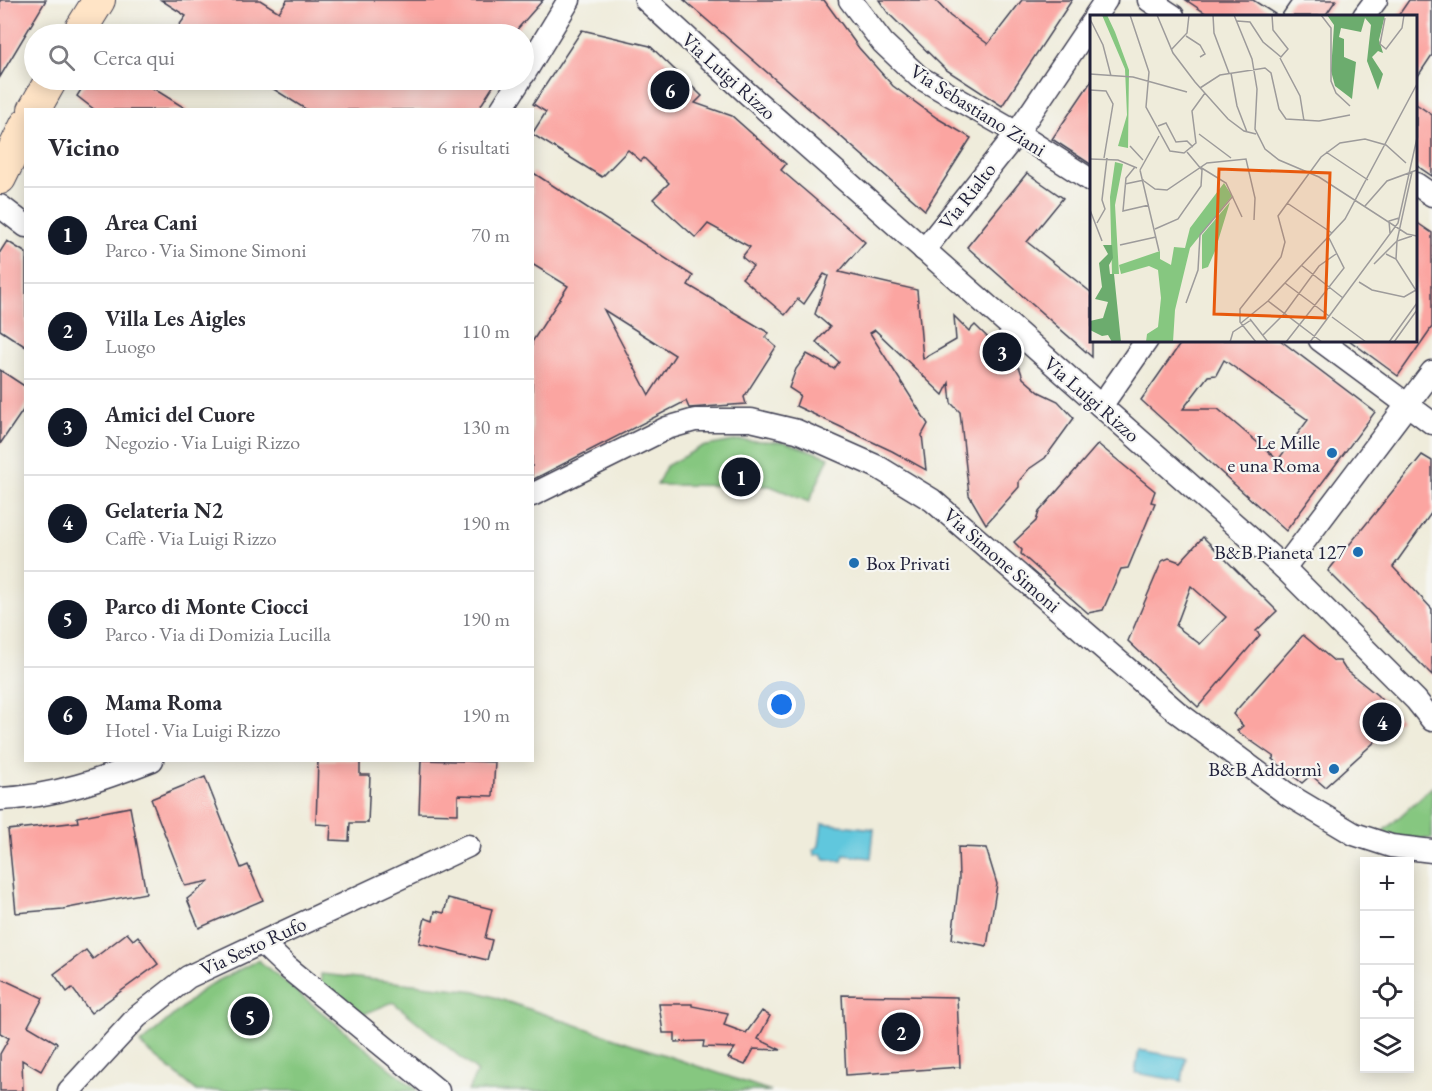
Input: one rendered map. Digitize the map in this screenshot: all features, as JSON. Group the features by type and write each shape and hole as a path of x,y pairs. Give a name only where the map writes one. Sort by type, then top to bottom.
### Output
{"main road":[{"path":"84,24 99,0"},
{"path":"35,108 45,90"},
{"path":"0,178 24,129"}],"street":[{"path":"534,58 569,0"},
{"name":"Via Sebastiano Ziani","path":"850,0 883,43 919,77 1017,133 1090,181"},
{"path":"1096,15 1107,0"},
{"path":"1149,0 1172,15"},
{"path":"1365,15 1376,0"},
{"name":"Via Luigi Rizzo","path":"654,8 1284,568 1416,700 1432,720"},
{"name":"Via Rialto","path":"924,249 1017,133 1090,25"},
{"path":"502,108 514,90"},
{"path":"1417,185 1432,195"},
{"path":"0,206 24,224"},
{"path":"1101,406 1145,342"},
{"path":"1323,342 1432,423"},
{"path":"1284,568 1432,372"},
{"name":"Via Simone Simoni","path":"534,494 667,428 695,420 751,420 797,431 878,467 932,500 1177,712 1287,794 1337,825 1374,842 1406,849 1432,851"},
{"path":"0,798 41,795 70,788 146,762"},
{"name":"Via Sesto Rufo","path":"69,1091 108,1046 168,990 196,972 468,846"},
{"path":"262,943 287,967 438,1091"}],"green space":[{"path":"739,440 785,442 829,457 809,502 770,486 657,485 666,466 701,447"},
{"path":"1432,787 1432,839 1401,838 1383,832"},
{"path":"258,960 418,1091 197,1091 140,1044 206,987"},
{"path":"321,974 476,991 771,1091 468,1091 477,1071 393,1002 364,1014 321,984"}],"water":[{"path":"822,823 874,829 871,858 844,855 842,861 825,859 822,854 815,855 813,850 819,846"},
{"path":"1139,1050 1186,1058 1182,1081 1135,1073"}],"building":[{"path":"0,0 46,0 32,24 24,24 24,37 0,77"},
{"path":"161,0 260,0 279,12 287,0 543,0 522,24 180,24 186,16"},
{"path":"684,0 824,0 859,48 893,86 937,118 971,138 925,210"},
{"path":"879,0 935,0 950,16 988,44 1022,0 1072,0 1002,106 945,69 888,13"},
{"path":"1186,0 1253,0 1276,15 1208,15"},
{"path":"1292,0 1336,0 1326,15 1282,15"},
{"path":"1409,0 1432,0 1432,55 1417,78 1417,15 1399,15"},
{"path":"582,30 650,46 702,96 695,103 732,116 786,164 781,170 865,242 839,272 917,290 923,359 956,340 954,316 969,331 975,325 1020,369 1023,378 1039,392 1058,401 1074,418 1045,458 1029,469 1019,481 1019,487 986,524 969,495 960,412 951,403 949,383 943,395 875,330 870,333 928,424 922,435 926,470 892,451 796,406 800,395 789,388 796,369 807,354 834,369 839,362 816,342 830,327 815,314 828,276 824,274 804,304 798,299 785,315 742,278 753,266 742,257 750,247 708,224 696,238 653,199 669,183 644,158 641,161 628,150 602,177 534,135 534,131 546,112 533,104"},
{"path":"1090,83 1090,164 1052,139"},
{"path":"81,90 156,90 185,108 92,108 77,96"},
{"path":"275,90 491,90 479,108 304,108"},
{"path":"1417,105 1432,115 1432,176 1417,166"},
{"path":"534,173 693,276 688,285 769,333 765,337 776,347 744,397 746,404 689,408 686,401 534,479 534,339 568,286 534,265","holes":["604,310 675,355 649,395"]},
{"path":"1027,173 1063,198 1027,242 1090,291 1092,357 967,247"},
{"path":"1417,223 1432,233 1432,327 1398,376 1352,342 1417,342"},
{"path":"7,241 24,252 24,346 0,330 0,252"},
{"path":"1182,342 1283,342 1375,412 1286,531 1141,400","holes":["1224,360 1308,420 1278,460 1218,409 1183,409 1208,376 1216,375"]},
{"path":"0,370 24,386 24,409 0,444"},
{"path":"1098,444 1155,491 1151,502 1155,503 1128,568 1121,569 1103,610 1088,613 1021,554 1022,550 1014,542 1036,521 1039,512"},
{"path":"1422,455 1432,461 1432,512 1393,567 1432,609 1432,675 1328,571"},
{"path":"1203,537 1277,611 1256,631 1260,635 1198,707 1128,641 1162,561 1169,558 1180,562","holes":["1191,586 1226,617 1200,644 1176,626"]},
{"path":"1303,635 1334,661 1340,661 1345,669 1377,695 1400,719 1325,787 1311,775 1302,783 1272,759 1274,757 1237,731 1243,726 1233,714"},
{"path":"318,762 360,762 360,775 370,775 368,823 350,823 349,841 330,840 331,825 316,824"},
{"path":"421,762 495,762 493,796 458,795 458,814 419,813"},
{"path":"205,777 241,868 248,865 263,900 199,928 187,899 210,881 185,886 151,799"},
{"path":"130,807 146,893 63,909 16,913 8,830 78,822 77,817"},
{"path":"958,847 986,848 997,884 987,946 952,939 959,879"},
{"path":"448,898 492,909 485,938 492,940 487,960 419,943 425,918 433,921 435,911 444,913"},
{"path":"127,933 133,940 138,936 158,964 91,1013 72,988 67,992 54,974 86,950 93,959"},
{"path":"0,978 43,998 28,1026 57,1043 41,1071 22,1060 23,1091 0,1091 0,1054 9,1038 0,1033"},
{"path":"842,995 957,997 960,1067 846,1075"},
{"path":"659,1004 692,1004 692,1006 728,1013 724,1025 746,1033 762,1011 770,1016 758,1039 781,1050 754,1049 745,1065 728,1058 735,1048 703,1047 704,1041 675,1042 675,1033 663,1033"}],"place":[{"name":"Mama Roma","path":"670,90"},
{"name":"Amici del Cuore","path":"1002,352"},
{"name":"Le Mille e una Roma","path":"1332,453"},
{"name":"Area Cani","path":"741,477"},
{"name":"B&B Pianeta 127","path":"1358,552"},
{"name":"Box Privati","path":"854,563"},
{"name":"Gelateria N2","path":"1382,722"},
{"name":"B&B Addormì","path":"1334,769"},
{"name":"Parco di Monte Ciocci","path":"250,1016"},
{"name":"Villa Les Aigles","path":"901,1032"}]}
